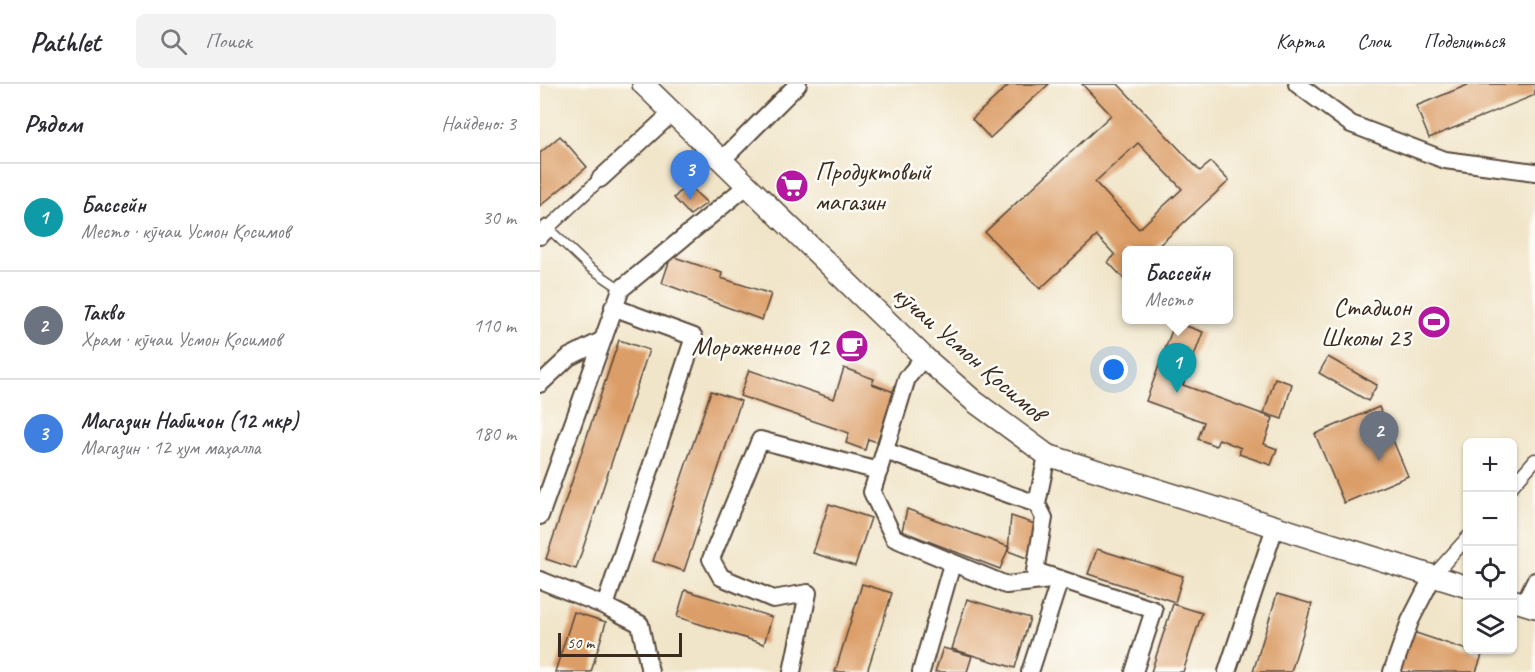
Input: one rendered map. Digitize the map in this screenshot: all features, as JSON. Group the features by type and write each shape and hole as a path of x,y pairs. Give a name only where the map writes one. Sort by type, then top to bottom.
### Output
{"street":[{"name":"кӯчаи Усмон Қосимов","path":"643,84 749,184 924,357 975,402 1047,455 1463,586"},
{"path":"723,159 798,84"},
{"path":"1297,84 1352,124 1445,160 1535,172"},
{"path":"544,232 673,112"},
{"path":"540,516 621,289 749,184"},
{"path":"605,606 694,337 613,307"},
{"path":"540,384 569,357 601,341"},
{"path":"924,357 907,378 872,492 894,538 1006,585 1060,579"},
{"path":"792,672 808,593 773,599 721,577 711,560 760,440 879,471"},
{"path":"885,451 1037,504"},
{"path":"1047,455 1037,504 1044,518 1035,571 1154,610 1134,672"},
{"path":"1517,480 1535,460"},
{"path":"1227,672 1275,527"},
{"path":"1392,672 1410,621 1432,576 1463,541"},
{"path":"921,672 952,564"},
{"path":"1030,672 1060,579"},
{"path":"540,580 605,606 640,624 650,672"},
{"path":"1524,604 1535,581"}],"lane":[{"path":"544,232 621,289"}],"building":[{"path":"1010,84 1049,84 990,138 972,119"},
{"path":"1082,84 1118,84 1200,171 1211,162 1229,181 1158,246 1122,246 1122,277 1108,262 1115,255 1097,236 1040,289 985,232 1111,115","holes":["1138,143 1182,189 1139,229 1095,182"]},
{"path":"1470,84 1535,84 1535,95 1429,138 1416,106"},
{"path":"560,136 587,167 540,206 540,153"},
{"path":"687,184 707,203 690,215 674,198"},
{"path":"671,256 722,273 721,278 771,294 762,320 662,283"},
{"path":"1174,324 1203,332 1183,385 1273,418 1264,444 1277,449 1271,465 1239,454 1241,448 1219,439 1216,446 1198,439 1204,422 1146,401"},
{"path":"619,340 649,350 576,569 546,559"},
{"path":"1328,357 1377,385 1368,401 1319,373"},
{"path":"844,368 874,379 872,384 894,392 877,442 868,439 865,450 846,443 849,433 740,396 749,370 834,399"},
{"path":"1275,378 1292,384 1282,419 1264,413"},
{"path":"711,391 741,401 684,571 653,561"},
{"path":"1379,407 1408,476 1344,503 1315,434"},
{"path":"829,504 871,518 855,566 813,553"},
{"path":"907,509 1009,547 1000,569 902,531"},
{"path":"1011,516 1041,526 1032,560 1008,551"},
{"path":"1097,549 1183,576 1175,602 1088,574"},
{"path":"862,584 892,593 867,672 835,672"},
{"path":"685,590 772,617 764,644 677,617"},
{"path":"1277,594 1312,604 1291,672 1253,672"},
{"path":"967,599 1030,618 1015,668 952,649"},
{"path":"1173,604 1202,613 1183,672 1151,672"},
{"path":"574,612 606,622 591,672 555,672"},
{"path":"1410,631 1463,649 1463,654 1482,655 1476,672 1396,672"},
{"path":"943,648 972,656 967,672 935,672"}],"place":[{"name":"Продуктовый магазин","path":"792,186"},
{"name":"Магазин Набичон (12 мкр)","path":"690,200"},
{"name":"Стадион Школы 23","path":"1434,322"},
{"name":"Мороженное 12","path":"852,346"},
{"name":"Бассейн","path":"1177,393"},
{"name":"Такво","path":"1379,461"}]}
